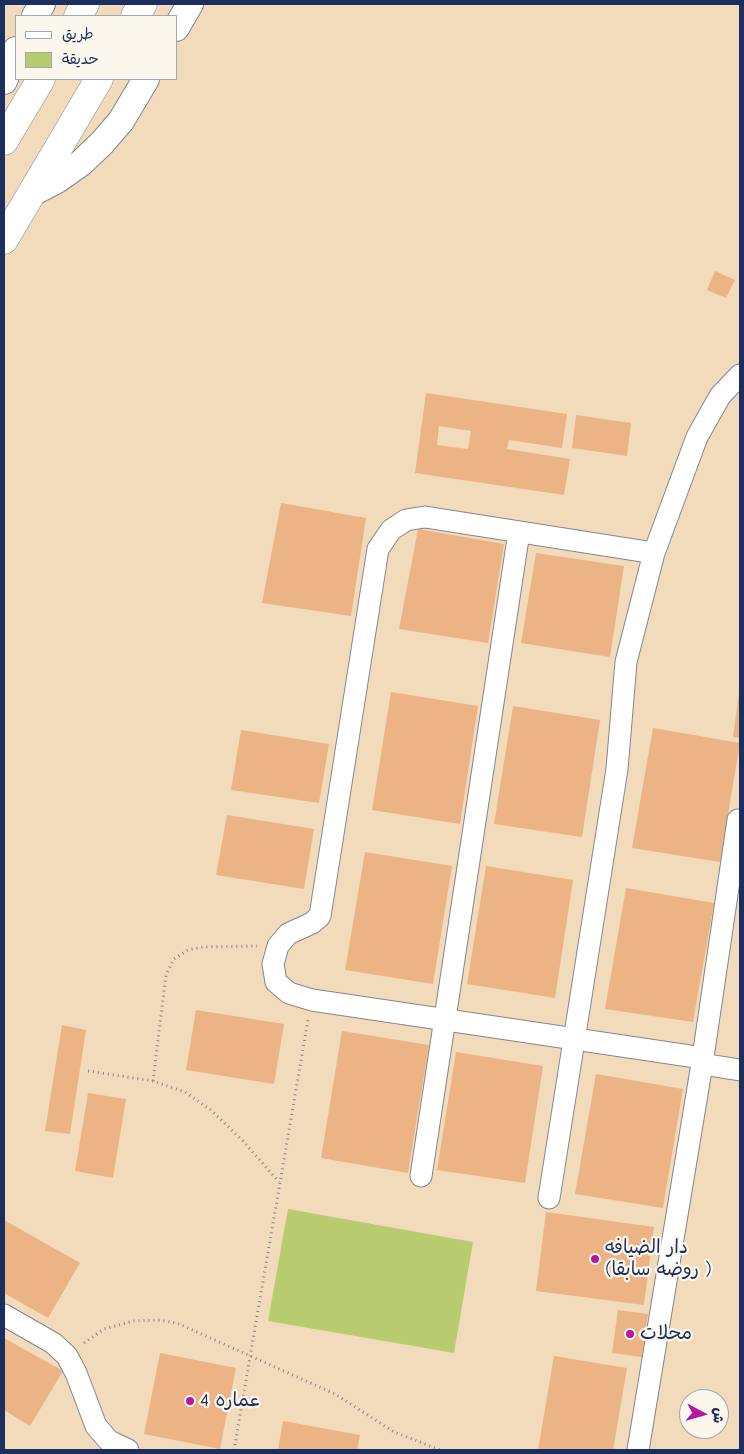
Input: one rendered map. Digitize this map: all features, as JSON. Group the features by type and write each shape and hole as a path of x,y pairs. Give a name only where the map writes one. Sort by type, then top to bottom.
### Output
{"main road":[{"path":"79,15 85,4"},
{"path":"137,15 143,4"},
{"path":"4,140 40,80"},
{"path":"4,240 98,80"}],"street":[{"path":"36,15 42,4"},
{"path":"178,25 190,4"},
{"path":"4,81 15,53"},
{"path":"32,193 73,169 102,143 121,121 145,80"},
{"path":"549,1198 617,769 626,662 654,553 697,437 720,396 740,375"},
{"path":"654,553 425,517 406,520 391,530 378,549 324,902 320,916 312,923 288,934 278,946 273,964 276,982 289,993 312,1000 703,1061 740,1070"},
{"path":"421,1176 519,532"},
{"path":"638,1450 703,1061 738,820"},
{"path":"4,1315 53,1343 67,1356 76,1373 96,1426 109,1440 128,1450"}],"path":[{"path":"153,1081 166,975 174,959 188,950 203,946 278,946"},
{"path":"234,1450 312,1000"},
{"path":"88,1071 153,1081 185,1092 211,1110 243,1141 280,1183"},
{"path":"67,1356 104,1329 132,1321 158,1320 177,1323 335,1394 394,1432 440,1450"}],"green space":[{"path":"288,1209 473,1242 454,1353 268,1321"}],"building":[{"path":"715,271 735,280 726,298 707,290"},
{"path":"426,393 567,414 562,448 509,440 507,449 570,459 564,495 415,473","holes":["439,426 471,431 468,449 437,445"]},
{"path":"576,415 631,423 627,456 572,448"},
{"path":"281,503 366,518 351,616 262,603"},
{"path":"418,529 504,544 488,643 399,629"},
{"path":"536,553 624,566 610,657 521,643"},
{"path":"391,692 478,706 460,824 372,810"},
{"path":"740,693 740,738 733,737"},
{"path":"513,706 600,720 582,837 494,824"},
{"path":"653,728 740,743 720,862 632,848"},
{"path":"241,730 329,744 319,803 231,790"},
{"path":"227,815 314,829 304,889 216,875"},
{"path":"365,852 452,866 433,984 345,970"},
{"path":"486,866 573,880 555,998 467,984"},
{"path":"626,888 714,903 693,1022 605,1009"},
{"path":"196,1010 284,1024 274,1084 186,1070"},
{"path":"62,1025 86,1030 70,1134 45,1131"},
{"path":"342,1031 429,1045 408,1173 321,1158"},
{"path":"456,1052 543,1066 525,1183 437,1170"},
{"path":"596,1074 683,1089 663,1208 575,1194"},
{"path":"88,1093 126,1099 113,1178 75,1171"},
{"name":"دار الضيافه (روضه سابقا )","path":"546,1212 654,1227 644,1305 536,1291"},
{"path":"4,1220 80,1263 48,1318 4,1293"},
{"name":"محلات","path":"618,1310 648,1314 642,1357 612,1353"},
{"path":"4,1338 63,1371 30,1426 4,1410"},
{"name":"عماره 4","path":"160,1353 236,1368 220,1449 144,1434"},
{"path":"554,1356 627,1368 613,1450 538,1450"},
{"path":"283,1421 360,1435 357,1450 278,1450"}],"place":[{"name":"دار الضيافه (روضه سابقا )","path":"595,1259"},
{"name":"محلات","path":"630,1334"},
{"name":"عماره 4","path":"190,1401"}]}
